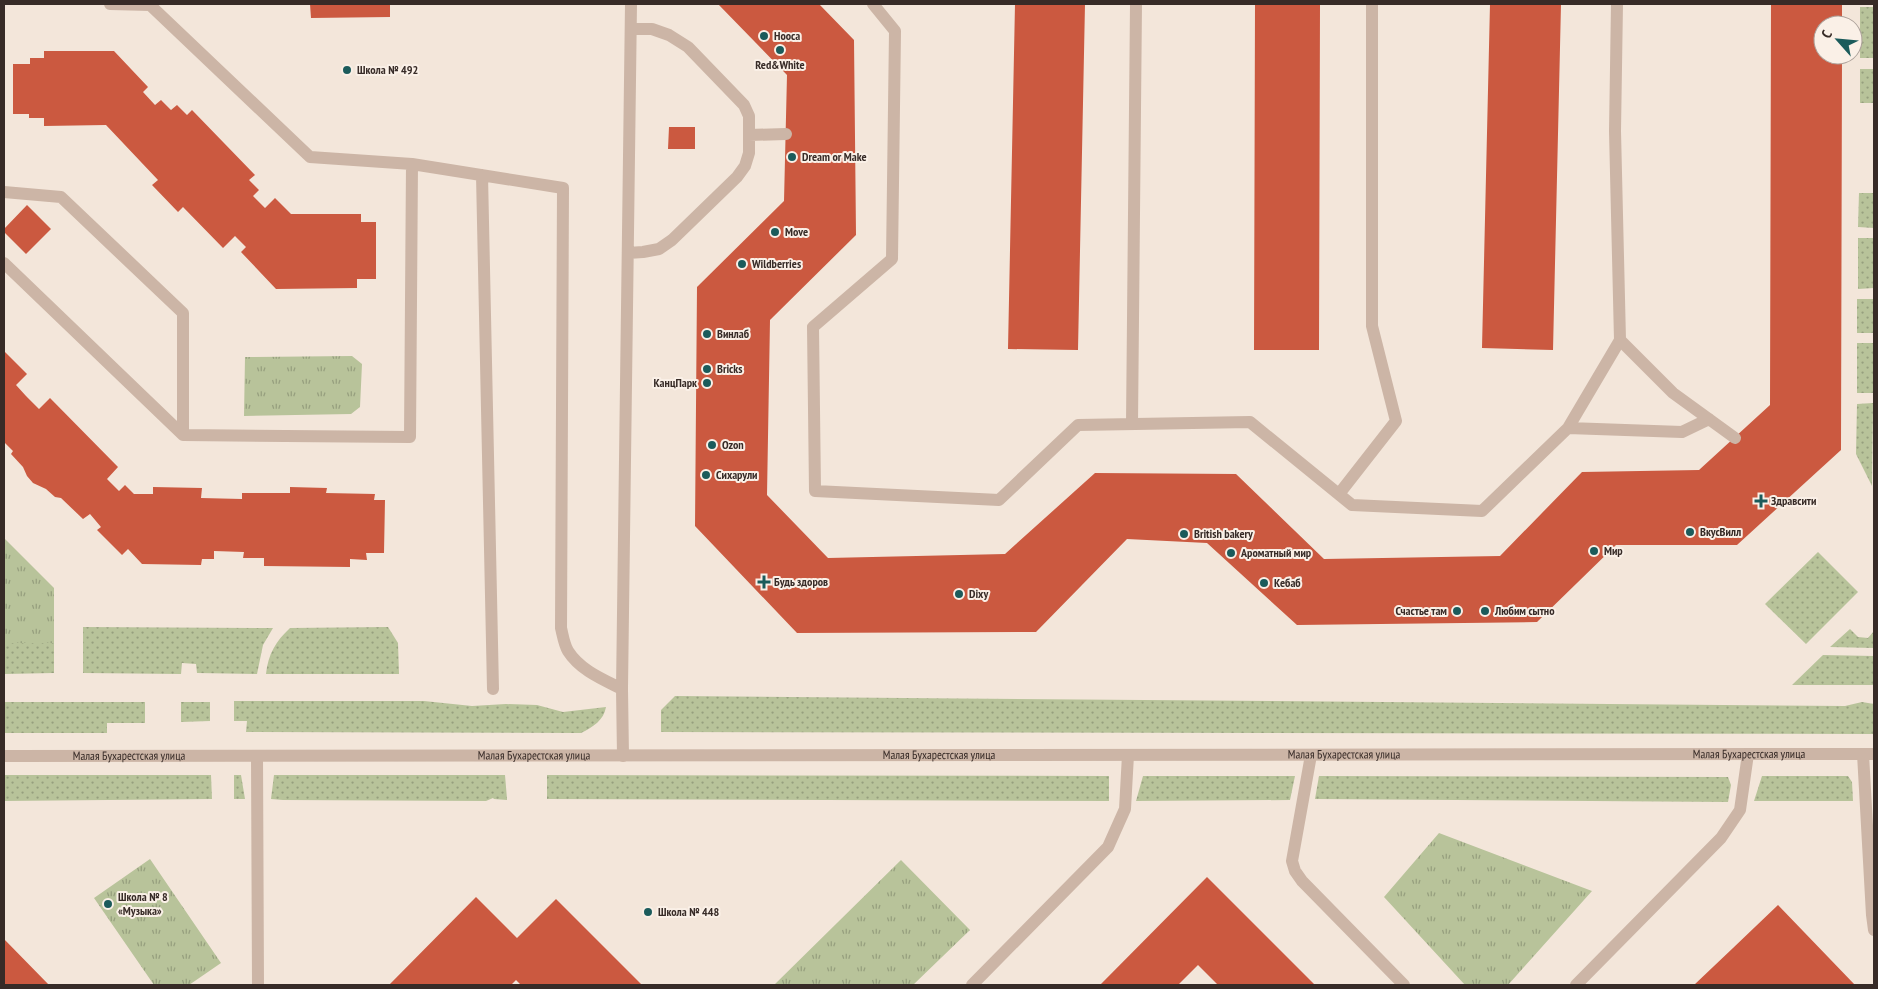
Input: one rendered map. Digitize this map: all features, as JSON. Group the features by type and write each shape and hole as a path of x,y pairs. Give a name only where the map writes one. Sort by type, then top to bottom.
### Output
{"street":[{"path":"110,4 150,5 310,157 412,164 563,188 561,628 567,649 579,664 597,677 622,689"},
{"path":"623,756 622,689 631,4"},
{"path":"873,4 895,31 892,259 813,327 815,491 999,500 1078,425 1250,422 1352,505 1482,510 1568,428 1620,340 1615,131 1617,4"},
{"path":"1132,424 1136,4"},
{"path":"1338,494 1396,421 1372,326 1372,4"},
{"path":"628,253 659,249 672,240 737,177 745,166 749,153 749,116 744,105 688,47 670,35 652,29 631,28"},
{"path":"749,135 786,134"},
{"path":"4,263 183,435 410,437 412,164"},
{"path":"482,175 493,689"},
{"path":"4,192 61,197 182,313 183,435"},
{"path":"1620,340 1673,394 1735,438"},
{"path":"1568,428 1682,432 1709,419"},
{"path":"1576,985 1721,838 1740,810 1748,754"},
{"path":"1869,754 1874,930"},
{"name":"Малая Бухарестская улица","path":"4,756 1869,754"},
{"path":"972,985 1108,847 1125,809 1128,755"},
{"path":"1311,755 1292,861 1296,871 1302,881 1404,985"},
{"path":"257,756 258,985"}],"green space":[{"path":"1860,7 1874,7 1874,58 1863,58 1863,15 1860,15"},
{"path":"1860,69 1874,69 1874,103 1860,103"},
{"path":"1859,193 1874,193 1874,228 1858,227"},
{"path":"1858,238 1874,238 1874,288 1858,289"},
{"path":"1857,299 1874,299 1874,333 1857,333"},
{"path":"1857,343 1874,343 1874,393 1857,393"},
{"path":"352,356 362,364 360,407 351,414 244,416 245,357"},
{"path":"1873,403 1872,486 1856,454 1857,404"},
{"path":"4,538 54,588 54,643 4,643"},
{"path":"1818,552 1858,592 1806,644 1765,604"},
{"path":"83,627 273,628 263,645 257,674 197,673 196,664 182,663 181,674 83,673"},
{"path":"388,627 398,643 399,674 266,674 274,648 290,628"},
{"path":"1850,629 1858,637 1868,638 1874,631 1874,648 1830,647"},
{"path":"4,643 54,643 54,673 4,674"},
{"path":"1823,655 1874,656 1874,685 1792,685"},
{"path":"675,696 1845,706 1862,702 1874,704 1874,734 661,732 661,710"},
{"path":"234,701 424,701 472,706 537,705 563,712 606,707 603,716 597,723 581,733 246,732 247,721 234,721"},
{"path":"4,702 145,702 145,723 107,723 107,733 4,733"},
{"path":"181,702 210,702 210,721 181,722"},
{"path":"4,775 211,775 212,799 4,801"},
{"path":"234,775 241,775 245,799 234,799"},
{"path":"274,775 505,775 507,800 493,798 486,801 271,799"},
{"path":"547,775 1109,776 1109,801 547,799"},
{"path":"1143,776 1295,776 1290,800 1136,801"},
{"path":"1319,776 1728,777 1731,785 1728,802 1315,799"},
{"path":"1762,776 1848,776 1852,782 1853,801 1754,801"},
{"path":"1439,833 1592,891 1508,985 1465,985 1384,897"},
{"path":"150,859 221,963 189,985 154,985 94,898"},
{"path":"901,860 970,930 913,985 774,985"}],"building":[{"path":"310,4 390,4 390,17 311,18"},
{"path":"718,4 819,4 854,40 856,235 770,320 767,495 828,558 1005,554 1095,473 1236,474 1324,559 1500,556 1582,472 1699,470 1770,405 1771,4 1842,4 1842,15 1813,15 1813,65 1842,65 1841,450 1737,545 1616,545 1537,622 1297,625 1207,543 1127,539 1036,632 797,633 695,526 697,287 784,201 787,75"},
{"path":"1015,4 1085,4 1078,350 1008,349"},
{"path":"1255,4 1320,4 1319,350 1254,350"},
{"path":"1490,4 1561,4 1553,350 1482,348"},
{"path":"44,51 114,51 148,87 143,92 155,105 161,100 171,110 177,105 187,115 192,110 255,175 249,180 259,190 253,196 265,208 275,198 291,214 361,214 361,222 376,222 376,279 357,279 357,288 276,289 241,252 246,247 235,236 223,248 183,207 178,212 152,185 158,180 106,125 44,126 44,118 29,118 29,114 13,114 13,64 30,64 30,58 44,58"},
{"path":"669,127 695,127 695,149 668,149"},
{"path":"27,205 51,229 26,254 4,232 4,229"},
{"path":"4,351 27,374 16,385 26,396 39,409 50,398 118,467 107,479 119,491 125,485 134,494 153,494 153,487 202,488 201,498 242,499 242,493 290,493 290,487 327,488 326,493 375,494 374,500 385,500 384,553 366,553 367,560 350,559 350,567 264,566 264,558 243,558 244,552 214,551 214,559 202,559 201,565 142,564 128,549 122,555 97,530 101,527 90,514 83,519 61,498 55,497 46,489 33,483 23,467 11,454 13,451 4,442"},
{"path":"1207,877 1315,985 1218,985 1198,965 1178,985 1100,985"},
{"path":"476,897 517,938 556,899 642,985 521,985 516,980 511,985 389,985"},
{"path":"1778,905 1855,985 1694,985 1733,948"},
{"path":"4,939 49,985 4,985"}],"place":[{"name":"Hooca","path":"764,36"},
{"name":"Red&White","path":"780,50"},
{"name":"Школа № 492","path":"347,70"},
{"name":"Dream or Make","path":"792,157"},
{"name":"Move","path":"775,232"},
{"name":"Wildberries","path":"742,264"},
{"name":"Винлаб","path":"707,334"},
{"name":"Bricks","path":"707,369"},
{"name":"КанцПарк","path":"707,383"},
{"name":"Ozon","path":"712,445"},
{"name":"Сихарули","path":"706,475"},
{"name":"Здравсити","path":"1761,501"},
{"name":"ВкусВилл","path":"1690,532"},
{"name":"British bakery","path":"1184,534"},
{"name":"Мир","path":"1594,551"},
{"name":"Ароматный мир","path":"1231,553"},
{"name":"Будь здоров","path":"764,582"},
{"name":"Кебаб","path":"1264,583"},
{"name":"Dixy","path":"959,594"},
{"name":"Счастье там","path":"1457,611"},
{"name":"Любим сытно","path":"1485,611"},
{"name":"Школа № 8 «Музыка»","path":"108,904"},
{"name":"Школа № 448","path":"648,912"}]}
